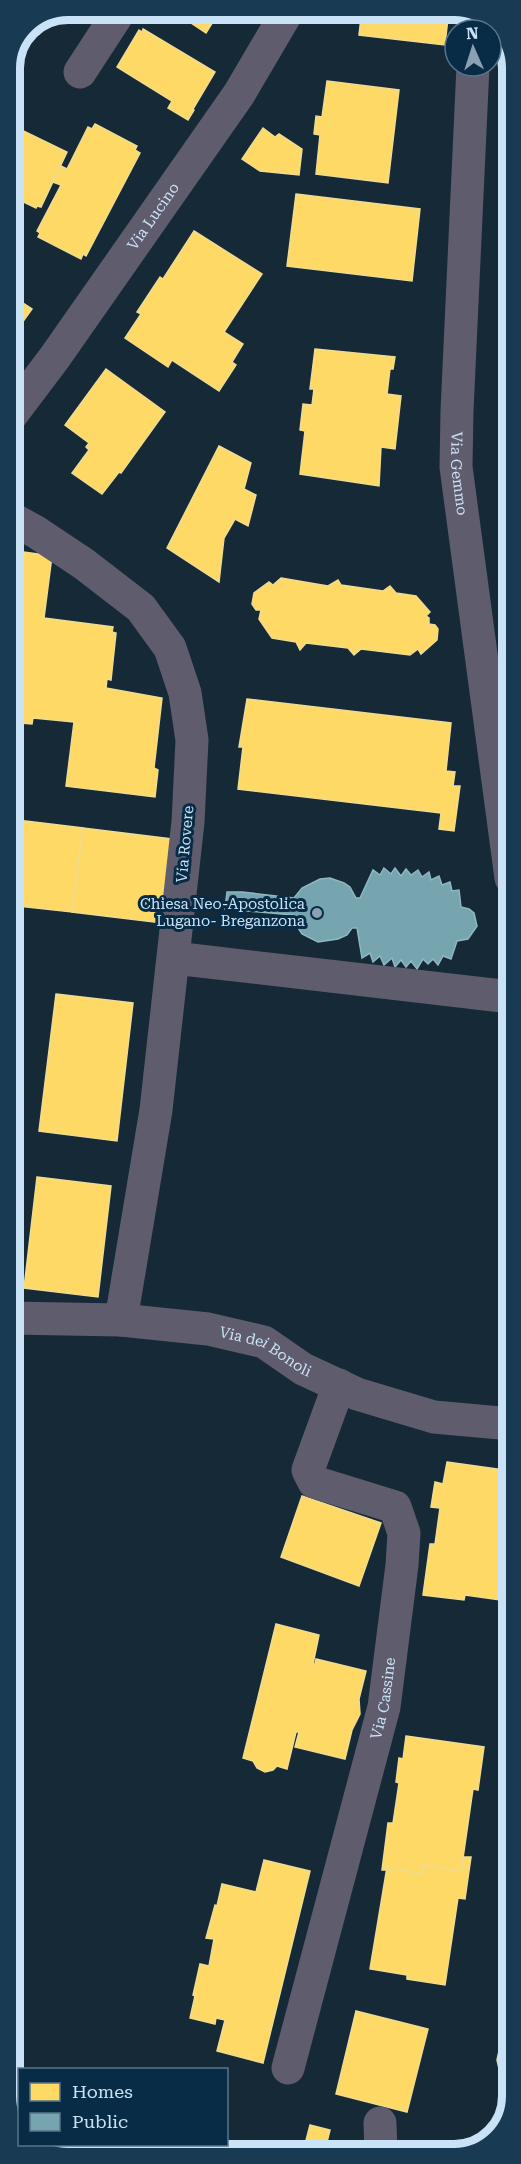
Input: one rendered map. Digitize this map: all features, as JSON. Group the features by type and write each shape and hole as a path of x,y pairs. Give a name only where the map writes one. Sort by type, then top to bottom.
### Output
{"street":[{"path":"80,72 114,20"},
{"name":"Via Lucino","path":"20,403 239,94 283,20"},
{"name":"Via Gemmo","path":"472,78 456,467 502,811"},
{"name":"Via Rovere","path":"20,523 84,564 141,608 170,648 185,693 192,740 188,822 156,1110 121,1320"},
{"path":"174,958 502,996"},
{"name":"Via dei Bonoli","path":"20,1318 121,1320 208,1329 264,1342 303,1369 357,1394 434,1417 502,1423"},
{"name":"Via Cassine","path":"288,2068 384,1707 402,1565 404,1533 395,1507 314,1482 308,1470 339,1385"}],"building: Homes":[{"path":"186,20 214,20 206,33"},
{"path":"361,20 443,20 443,45 359,35"},
{"path":"143,29 215,72 188,120 168,108 172,101 117,67 139,30 142,32"},
{"path":"327,81 399,90 388,183 316,174 320,135 314,134 316,116 322,117"},
{"path":"95,124 137,146 135,150 140,153 86,256 83,254 81,259 38,237 40,233 37,231 61,185 53,182 61,166 67,169 88,127 92,129"},
{"path":"263,128 275,137 279,134 302,149 299,175 260,171 242,159"},
{"path":"20,129 67,152 41,207 36,208 20,200"},
{"path":"296,194 420,209 412,281 287,266"},
{"path":"194,231 262,274 224,332 243,344 232,362 236,365 219,391 172,360 168,367 125,338 141,314 137,312 160,277 163,279"},
{"path":"20,301 32,309 20,326"},
{"path":"315,349 395,357 393,369 390,369 387,394 401,396 395,449 381,447 379,486 300,474 305,431 300,430 303,404 312,405 314,389 310,389"},
{"path":"106,369 165,412 121,473 119,472 102,494 72,473 89,450 86,447 89,443 65,425"},
{"path":"219,446 251,463 244,489 256,495 248,526 235,519 224,538 219,582 167,548"},
{"path":"20,552 52,556 44,618 113,627 112,632 116,633 111,680 107,679 106,688 162,698 154,768 158,770 155,797 66,786 74,722 33,718 32,724 20,723"},
{"path":"281,578 328,586 338,580 341,585 383,591 390,586 396,593 416,596 430,612 426,616 429,618 429,624 435,625 438,629 437,640 421,654 418,649 410,655 361,649 354,655 348,648 306,643 300,650 296,642 272,638 259,619 261,610 256,610 252,604 254,593 269,582 273,585"},
{"path":"247,699 451,723 446,771 455,772 453,786 460,786 454,831 439,829 441,813 238,789 243,747 239,747"},
{"path":"20,820 83,828 72,912 20,906"},
{"path":"83,828 172,839 162,923 72,912"},
{"path":"56,994 133,1003 117,1141 39,1131"},
{"path":"37,1177 111,1186 98,1297 24,1288"},
{"path":"447,1462 502,1470 500,1600 465,1595 464,1600 423,1595 430,1544 435,1544 440,1508 431,1507 435,1482 443,1484"},
{"path":"302,1496 381,1523 359,1586 281,1557"},
{"path":"276,1624 319,1635 313,1664 316,1659 366,1671 359,1699 360,1714 352,1730 345,1759 295,1747 299,1732 296,1732 287,1769 277,1766 265,1772 257,1768 253,1761 243,1758"},
{"path":"406,1736 484,1747 478,1790 473,1789 461,1872 423,1865 422,1874 387,1867 386,1870 382,1870 388,1823 393,1823 399,1783 396,1782 399,1758 403,1759"},
{"path":"464,1857 471,1857 465,1899 458,1898 445,1985 407,1979 407,1975 370,1969 387,1867 422,1874 423,1865 461,1872"},
{"path":"264,1860 310,1871 263,2063 217,2051 225,2020 216,2018 215,2024 190,2018 200,1964 209,1966 214,1939 206,1938 222,1884 256,1892"},
{"path":"356,2011 428,2029 407,2112 336,2094"},
{"path":"502,2045 502,2078 497,2060"},
{"path":"310,2125 330,2130 326,2144 305,2144"}],"building: Public":[{"name":"Chiesa Neo-Apostolica Lugano- Breganzona","path":"384,868 391,874 395,868 401,876 406,869 411,875 418,870 422,877 429,872 431,880 439,876 442,885 450,882 452,891 459,890 461,907 474,913 477,926 468,939 457,941 451,959 443,956 438,965 433,959 428,964 423,959 417,969 411,961 406,967 401,960 395,967 392,958 384,965 380,956 373,962 370,953 362,958 357,928 352,928 347,935 338,939 318,942 302,934 293,915 225,909 227,892 294,898 302,888 320,879 330,878 350,887 356,898 360,898 373,870 380,875"}],"place":[{"name":"Chiesa Neo-Apostolica Lugano- Breganzona","path":"317,913"}]}
